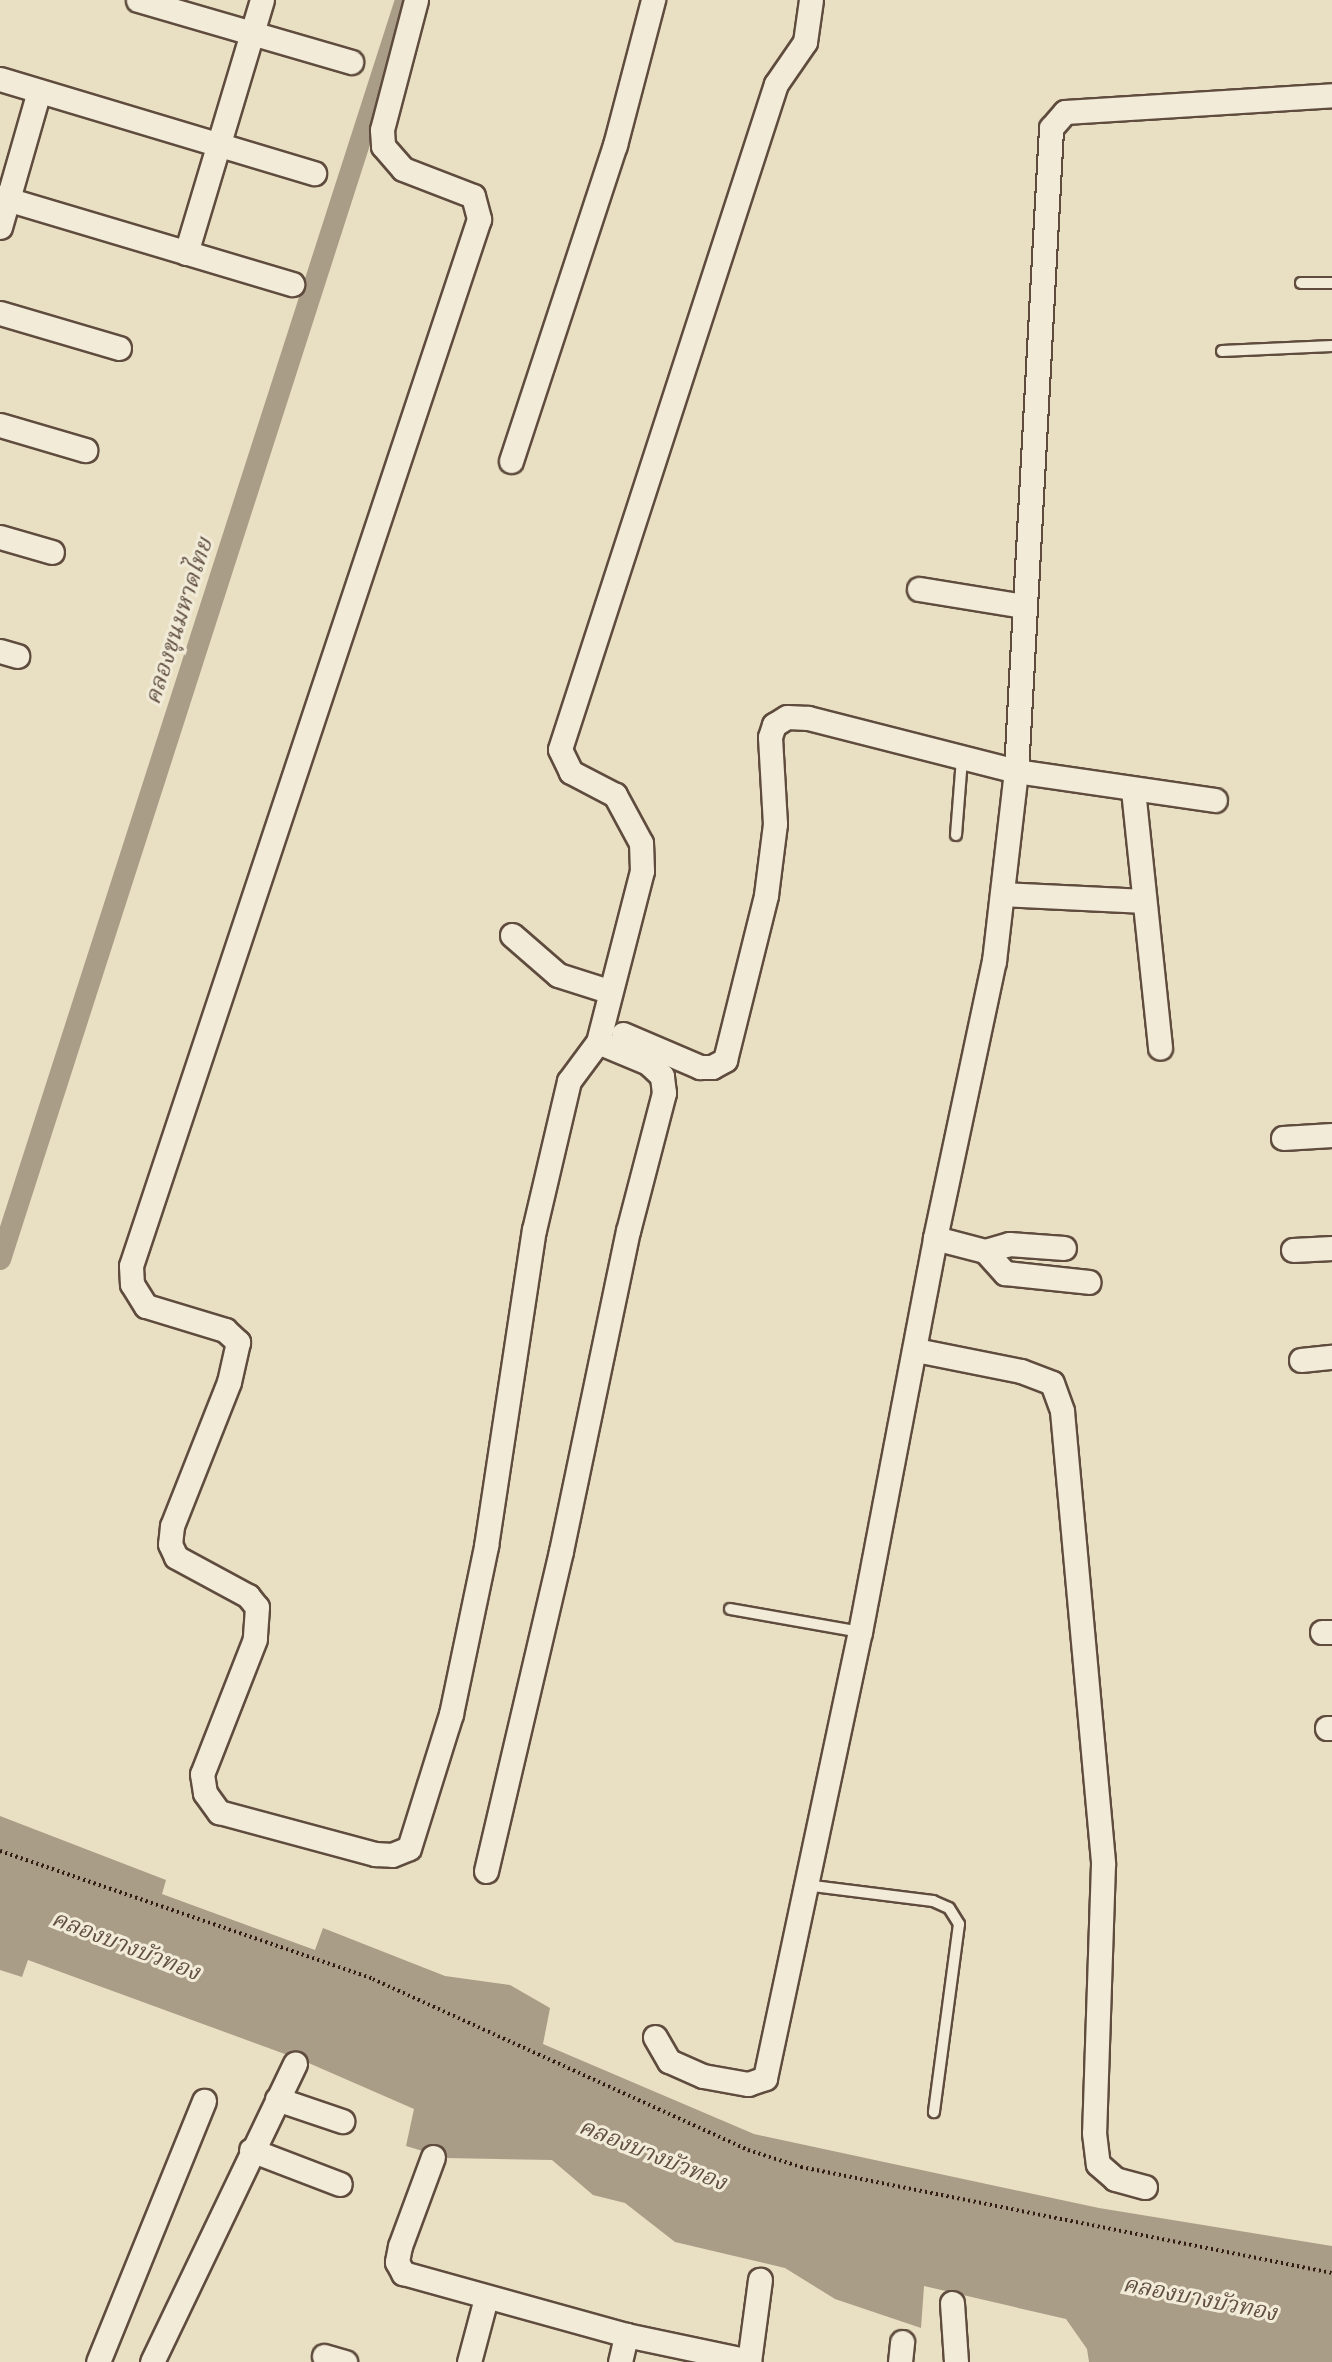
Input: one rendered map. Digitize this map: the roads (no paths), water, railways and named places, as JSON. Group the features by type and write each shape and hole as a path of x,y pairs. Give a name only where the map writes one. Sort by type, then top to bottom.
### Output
{"street":[{"path":"138,0 351,62"},
{"path":"186,253 262,0"},
{"path":"415,0 382,130 383,146 403,169 472,196 479,219 131,1266 132,1284 146,1306 225,1330 238,1342 229,1382 176,1514 170,1544 176,1557 248,1596 257,1607 254,1639 202,1774 205,1793 219,1812 375,1854 392,1855 409,1848 451,1714 485,1546 534,1230 569,1081 599,1033 607,991 645,857 615,795 570,772 560,749 776,84 805,42 811,0"},
{"path":"511,461 615,145 653,0"},
{"path":"0,79 314,173"},
{"path":"0,227 4,198 39,91"},
{"path":"654,2037 669,2061 703,2076 748,2084 765,2078 860,1632 916,1350 934,1238 994,961 1016,771 1051,128 1065,112 1332,95"},
{"path":"4,198 292,284"},
{"path":"0,313 119,348"},
{"path":"0,425 85,450"},
{"path":"0,537 52,552"},
{"path":"919,589 1024,606"},
{"path":"599,1033 700,1067 712,1067 725,1060 766,895 775,824 770,737 774,726 787,718 808,719 1016,771 1215,800"},
{"path":"1133,790 1160,1048"},
{"path":"1002,894 1144,901"},
{"path":"512,935 558,975 607,991"},
{"path":"486,1871 628,1231 664,1093 662,1076 648,1063 599,1033"},
{"path":"1283,1138 1332,1135"},
{"path":"934,1238 985,1251 1009,1244 1064,1248"},
{"path":"1293,1250 1332,1248"},
{"path":"985,1251 1005,1273 1089,1282"},
{"path":"916,1350 1021,1371 1052,1383 1062,1411 1103,1864 1094,2133 1098,2164 1115,2179 1145,2187"},
{"path":"1301,1360 1332,1357"},
{"path":"152,2362 251,2150 295,2064"},
{"path":"277,2099 306,2112 342,2121"},
{"path":"98,2362 204,2101"},
{"path":"251,2150 340,2184"},
{"path":"433,2157 397,2262 403,2273 626,2335 749,2361 760,2280"},
{"path":"470,2362 486,2298"},
{"path":"952,2303 956,2362"},
{"path":"620,2362 626,2335"}],"lane":[{"path":"1301,283 1332,283"},
{"path":"1222,352 1332,346"},
{"path":"956,835 962,759"},
{"path":"730,1609 860,1632"},
{"path":"805,1885 933,1900 949,1908 958,1924 934,2112"}],"water":[{"name":"คลองบางบัวทอง","path":"0,1816 166,1880 162,1894 315,1950 323,1928 445,1976 510,1985 550,2008 543,2044 754,2134 1099,2208 1332,2246 1332,2362 1089,2362 1087,2349 1066,2319 924,2286 921,2328 835,2299 785,2268 675,2242 625,2203 593,2195 552,2160 446,2158 406,2146 414,2109 304,2061 28,1960 22,1977 0,1970"}],"waterway":[{"name":"คลองขุนมหาดไทย","path":"0,1259 405,0"}]}
